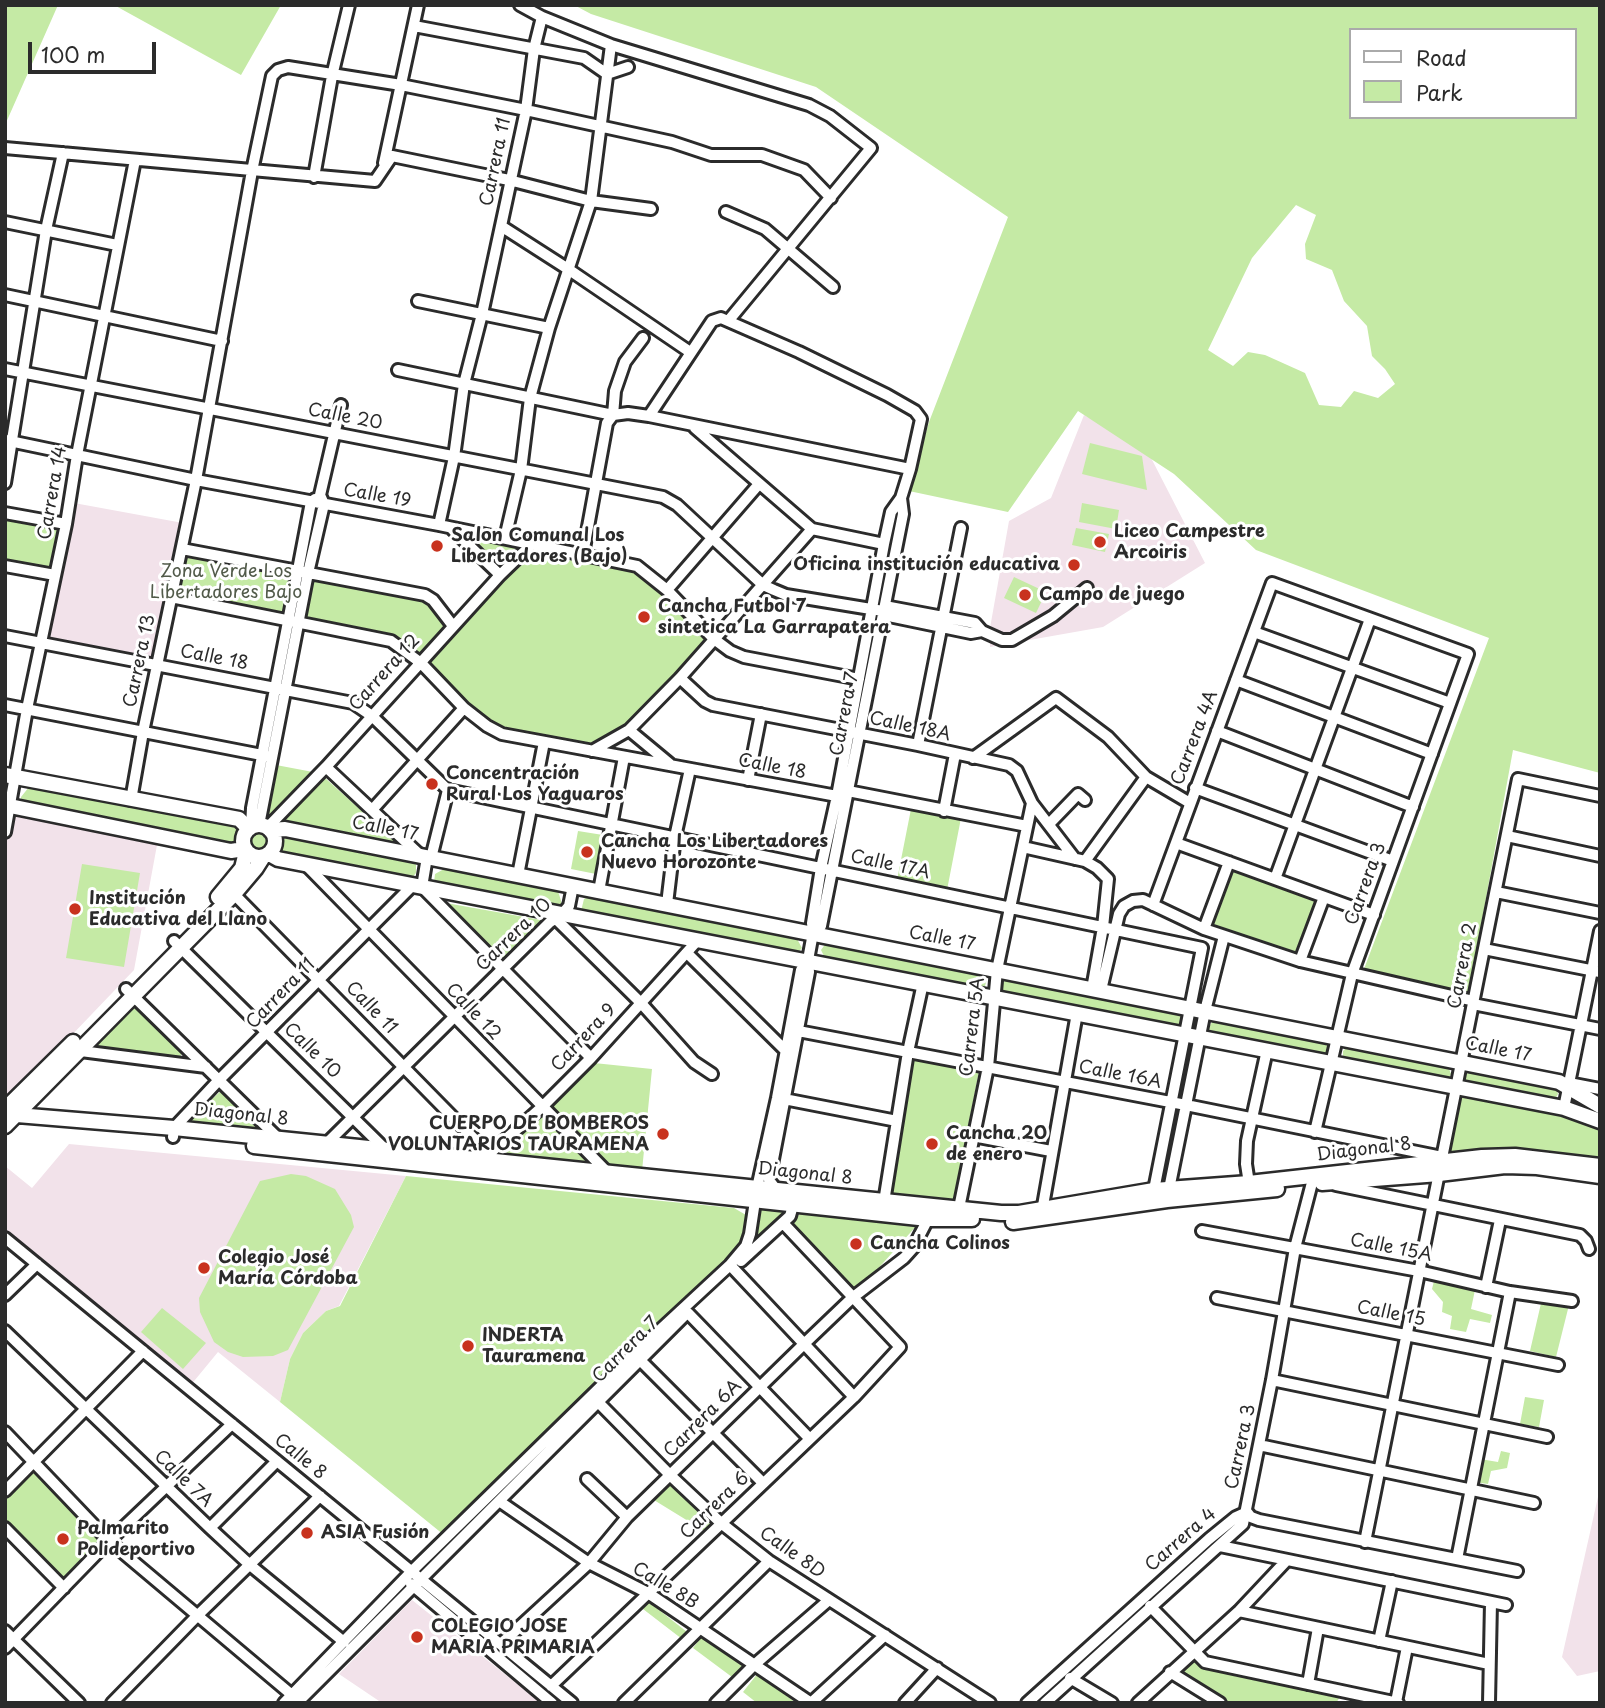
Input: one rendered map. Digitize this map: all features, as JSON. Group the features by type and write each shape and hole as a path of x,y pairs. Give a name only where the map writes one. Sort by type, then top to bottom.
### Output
{"street":[{"path":"314,177 332,76 349,5"},
{"path":"383,166 418,5"},
{"path":"520,5 611,46 809,105 830,116 871,148 729,320 721,318 712,321 649,416"},
{"name":"Carrera 11","path":"454,457 464,384 482,314 526,110 534,49 542,17"},
{"path":"414,26 584,58 607,74"},
{"path":"505,538 521,470 530,398 591,201 611,46"},
{"name":"Carrera 13","path":"131,800 196,480 252,171 272,76 278,70 288,67 401,85 672,142 711,155 753,154 780,160 804,170 831,198"},
{"path":"607,74 628,67"},
{"path":"5,148 375,181 391,156 509,180 591,201 651,209"},
{"path":"5,483 9,441 25,373 46,230 63,153"},
{"name":"Carrera 14","path":"5,832 10,776 66,524 135,160"},
{"path":"726,212 765,229 833,287"},
{"path":"5,222 117,245"},
{"path":"501,226 690,352"},
{"path":"5,295 222,341"},
{"path":"418,301 550,328"},
{"name":"Carrera 7","path":"291,1700 731,1266 790,1216 792,1203 789,1196 775,1188 769,1180 802,970 813,933 821,926 837,796 854,733 877,611 884,544 891,512 901,498 910,469 921,419 915,411 887,395 729,320"},
{"path":"583,554 607,423 613,415 615,391 625,362 643,338"},
{"name":"Calle 20","path":"5,369 663,497 677,505 712,538"},
{"path":"398,370 613,415 628,413 649,416 910,469"},
{"path":"259,828 267,756 302,572 341,405"},
{"path":"693,426 812,529 884,544"},
{"name":"Calle 19","path":"9,441 196,480 318,500 637,566 667,590 730,651 744,657 859,679"},
{"path":"439,525 454,457"},
{"path":"667,590 759,484"},
{"name":"Carrera 7","path":"827,869 848,791 859,679 903,514 901,498"},
{"path":"5,513 66,524"},
{"path":"452,528 500,575"},
{"path":"918,745 961,528"},
{"path":"592,751 629,730 680,678 812,529"},
{"path":"712,538 763,584 786,595 877,611 889,616 942,622 971,633 984,631 1002,640 1012,640 1053,616 1087,588"},
{"name":"Carrera 12","path":"259,828 326,767 500,575 532,544"},
{"path":"182,549 425,595 433,600 453,626"},
{"path":"5,566 55,575"},
{"name":"Carrera 4A","path":"1153,905 1272,583 1370,619"},
{"path":"171,597 391,641 421,663 464,708 372,810"},
{"path":"1275,879 1370,619"},
{"name":"Carrera 3","path":"1315,1132 1352,974 1468,654 1370,619"},
{"path":"1254,632 1450,703"},
{"name":"Calle 18","path":"5,636 353,703 372,716 448,790"},
{"name":"Calle 18A","path":"680,678 713,705 1009,765 1017,771 1032,803"},
{"path":"1236,680 1432,754"},
{"path":"973,758 1056,698 1108,737 1146,777 1190,803"},
{"path":"5,705 267,756"},
{"name":"Calle 18","path":"464,708 495,731 837,796"},
{"path":"748,780 761,714"},
{"path":"629,730 673,766"},
{"path":"1217,731 1413,807"},
{"path":"518,875 544,742"},
{"path":"944,811 955,754"},
{"path":"599,891 624,757"},
{"path":"326,767 426,857"},
{"path":"667,904 675,837 690,769"},
{"name":"Calle 17","path":"10,776 239,819 259,828 285,829 1559,1082 1569,1085 1600,1106"},
{"path":"1080,860 1146,777"},
{"name":"Carrera 2","path":"1433,1206 1518,779 1600,796"},
{"path":"1195,788 1393,861"},
{"path":"418,886 448,790"},
{"name":"Calle 17A","path":"448,790 1202,948 1189,1008"},
{"path":"848,791 1027,826"},
{"path":"1049,824 1078,794 1085,800"},
{"path":"1032,803 1080,860"},
{"name":"Carrera 5A","path":"959,1208 988,1067 998,970 1032,803"},
{"path":"8,805 231,850 245,850 252,856 266,855 559,916 807,960 1564,1108 1600,1121"},
{"path":"231,891 242,868 245,850 243,838 259,828"},
{"path":"7,1119 129,992 256,869 275,844 274,837 259,828"},
{"path":"1507,836 1600,856"},
{"path":"1176,843 1374,915"},
{"path":"1023,847 1080,860 1104,873 1108,884 1109,928 1097,989"},
{"path":"1204,929 1229,862"},
{"name":"Calle 12","path":"306,865 610,1179"},
{"path":"418,886 591,1058"},
{"name":"Carrera 11","path":"173,1132 219,1080 368,929 418,886"},
{"name":"Carrera 10","path":"326,1148 355,1116 569,906 573,886"},
{"name":"Calle 11","path":"231,891 404,1068 491,1162"},
{"path":"1496,892 1600,913"},
{"path":"1300,961 1324,897"},
{"path":"1109,928 1124,906 1133,901 1143,901 1204,929 1300,961 1600,1030"},
{"path":"559,916 699,1067 712,1074"},
{"path":"1564,1108 1596,971 1600,932"},
{"path":"1169,1194 1205,1011 1224,936"},
{"name":"Carrera 9","path":"491,1162 591,1058 698,940"},
{"name":"Calle 10","path":"177,944 355,1116 388,1155"},
{"path":"1484,949 1596,971"},
{"path":"687,953 786,1051"},
{"path":"884,1202 908,1052 923,983"},
{"path":"129,992 279,1139"},
{"path":"1153,1197 1189,1008"},
{"path":"1041,1214 1077,1013"},
{"name":"Carrera 7","path":"291,1700 344,1642 499,1501 598,1402 638,1357 688,1312 747,1246 756,1194 781,1099 786,1051 794,1031"},
{"name":"Calle 16A","path":"794,1031 1186,1105 1315,1132 1441,1164"},
{"path":"173,1063 183,1059 186,1048"},
{"path":"72,1050 206,1067"},
{"path":"1250,1188 1247,1141 1267,1050"},
{"path":"1569,1085 1600,1089"},
{"path":"781,1099 897,1121"},
{"name":"Diagonal 8","path":"7,1119 279,1139 326,1148"},
{"name":"Diagonal 8","path":"173,1132 388,1155 491,1162 610,1179 756,1194 792,1203 928,1219 958,1217 1006,1222 1169,1194 1317,1181 1514,1156 1600,1166"},
{"path":"973,1136 1051,1152"},
{"name":"Diagonal 8","path":"1441,1164 1537,1167 1600,1176"},
{"path":"1317,1181 1580,1235 1589,1250"},
{"name":"Carrera 3","path":"1247,1512 1295,1248 1317,1181"},
{"name":"Diagonal 8","path":"756,1194 782,1191 1041,1214"},
{"path":"1365,1542 1433,1206"},
{"name":"Carrera 6A","path":"501,1644 589,1563 627,1517 852,1298 904,1258 914,1248 928,1219"},
{"path":"1486,1286 1500,1220"},
{"path":"783,1223 852,1298"},
{"name":"Calle 15A","path":"1202,1231 1419,1271 1510,1292 1572,1301"},
{"name":"Calle 8","path":"5,1238 320,1496 552,1703"},
{"path":"5,1295 37,1264"},
{"path":"731,1266 854,1397"},
{"path":"1457,1559 1510,1292"},
{"name":"Carrera 6","path":"551,1686 854,1397 900,1347 852,1298"},
{"name":"Calle 15","path":"1217,1298 1558,1365"},
{"path":"688,1312 810,1439"},
{"name":"Calle 7A","path":"5,1331 250,1565 344,1642"},
{"path":"5,1491 143,1351"},
{"path":"638,1357 763,1483"},
{"path":"1272,1380 1547,1437"},
{"name":"Calle 8D","path":"598,1402 721,1523 769,1561 990,1703"},
{"path":"79,1703 8,1640 232,1423"},
{"path":"5,1432 110,1541 291,1700"},
{"path":"1259,1445 1534,1503"},
{"path":"210,1528 277,1461"},
{"path":"587,1479 627,1517"},
{"path":"113,1703 197,1616 320,1496"},
{"name":"Calle 8B","path":"499,1501 589,1563 648,1593 811,1703"},
{"path":"1247,1512 1259,1520 1517,1571"},
{"name":"Carrera 4","path":"1045,1703 1220,1546 1243,1524 1247,1512"},
{"name":"Carrera 4","path":"1027,1703 1209,1539 1236,1517 1247,1512"},
{"path":"5,1528 64,1588"},
{"path":"1220,1546 1506,1605"},
{"path":"1138,1703 1239,1611 1287,1560"},
{"path":"624,1703 769,1561"},
{"name":"Calle 8","path":"414,1579 501,1644 572,1703"},
{"path":"1379,1641 1392,1581"},
{"path":"716,1703 754,1665 829,1600"},
{"path":"1489,1703 1490,1602"},
{"path":"1150,1606 1205,1662 1397,1703 1407,1647"},
{"path":"1239,1611 1489,1664"},
{"path":"1308,1684 1318,1628"},
{"path":"811,1703 885,1635"},
{"path":"905,1703 937,1668"},
{"path":"1170,1672 1220,1703"},
{"path":"1070,1678 1112,1703"}],"shaded area":[{"name":"Liceo Campestre Arcoiris","path":"1084,415 1147,450 1205,563 1103,627 990,647 990,628 1009,521 1051,498"},
{"path":"74,503 183,523 157,660 48,640"},
{"name":"Institución Educativa del Llano","path":"13,813 157,845 134,970 5,1105 5,847"},
{"name":"Colegio José María Córdoba","path":"69,1144 406,1176 339,1306 326,1311 303,1333 290,1359 280,1402 218,1352 190,1386 5,1231 5,1166 32,1188"},
{"path":"1600,1488 1600,1671 1577,1676 1562,1657"},
{"name":"COLEGIO JOSE MARIA PRIMARIA","path":"412,1600 541,1703 382,1703 339,1674"}],"green space":[{"path":"5,5 58,5 5,125"},
{"path":"114,5 281,5 241,75"},
{"path":"574,5 1600,5 1600,773 1513,750 1468,997 1423,988 1364,969 1489,638 1256,550 1174,474 1078,411 1008,512 909,491 929,422 1008,217 816,87 591,14","holes":["1296,205 1316,215 1305,244 1306,259 1332,270 1344,301 1367,326 1372,356 1395,384 1378,398 1354,391 1341,407 1319,405 1305,373 1265,355 1248,352 1233,366 1208,350 1252,258"]},
{"path":"1090,443 1142,456 1147,490 1082,474"},
{"path":"1082,503 1119,510 1116,529 1079,522"},
{"path":"5,516 62,528 53,572 5,562"},
{"path":"1076,528 1109,534 1105,552 1072,545"},
{"path":"466,534 524,546 503,569"},
{"path":"532,548 636,569 666,593 710,637 623,731 593,744 552,741 498,729 425,662"},
{"name":"Zona Verde Los Libertadores Bajo","path":"184,553 295,573 288,616 175,595"},
{"name":"Campo de juego","path":"1014,577 1046,592 1036,613 1004,598"},
{"path":"313,578 425,598 449,625 421,659 392,638 305,619"},
{"path":"276,765 313,772 275,817 267,811"},
{"path":"324,777 404,849 279,826"},
{"path":"29,787 241,828 241,846 21,804 21,797"},
{"path":"911,809 961,818 947,890 897,880"},
{"path":"255,831 263,831 269,841 263,851 255,851 249,845 249,837"},
{"name":"Cancha Los Libertadores Nuevo Horozonte","path":"578,831 603,835 596,874 571,869"},
{"path":"288,835 411,859 416,865 416,873 412,878 282,855 280,844"},
{"path":"82,864 140,873 124,967 66,958"},
{"path":"1230,865 1322,898 1300,958 1208,925"},
{"path":"444,869 558,891 562,904 555,911 434,883 435,874"},
{"path":"589,897 796,937 802,948 794,957 581,911 584,899"},
{"path":"446,903 547,921 503,963"},
{"path":"826,943 983,972 987,979 981,990 826,960 821,950"},
{"path":"1006,979 1182,1010 1179,1030 1003,993 1001,986"},
{"path":"136,1004 183,1048 180,1058 172,1061 88,1052"},
{"path":"1214,1019 1328,1043 1329,1049 1326,1055 1320,1057 1210,1032 1209,1027"},
{"path":"1348,1046 1448,1066 1451,1074 1448,1080 1343,1060 1343,1051"},
{"name":"Cancha 20 de enero","path":"914,1059 979,1071 954,1199 889,1193"},
{"path":"594,1063 652,1069 642,1171 611,1168 548,1108"},
{"path":"1470,1070 1556,1087 1558,1094 1554,1101 1466,1083 1465,1077"},
{"path":"224,1088 268,1133 184,1125"},
{"path":"1461,1097 1564,1115 1600,1129 1600,1160 1448,1156"},
{"path":"544,1111 600,1167 496,1156"},
{"path":"291,1174 306,1176 335,1189 351,1215 354,1227 288,1350 273,1356 243,1357 228,1352 214,1342 200,1312 199,1298 260,1181"},
{"name":"INDERTA Tauramena","path":"406,1176 734,1208 746,1215 749,1226 742,1247 444,1535 280,1402 290,1359 303,1333 326,1311 340,1306"},
{"path":"765,1205 787,1210 750,1246 758,1214"},
{"path":"807,1208 919,1223 857,1292 787,1225"},
{"path":"1434,1281 1475,1290 1471,1309 1492,1315 1490,1323 1470,1319 1466,1332 1450,1329 1452,1316 1442,1312 1443,1302 1432,1289"},
{"path":"1542,1299 1569,1305 1556,1357 1530,1351"},
{"path":"162,1308 206,1343 183,1369 141,1332"},
{"path":"1525,1397 1544,1400 1539,1427 1520,1424"},
{"path":"1501,1451 1510,1453 1507,1468 1491,1471 1488,1484 1474,1482 1480,1459 1498,1462"},
{"path":"36,1468 103,1535 62,1579 5,1524 5,1496"},
{"path":"670,1479 714,1523 706,1532 649,1497"},
{"path":"649,1602 687,1632 682,1639 643,1609"},
{"path":"703,1635 745,1666 736,1680 693,1648"},
{"path":"1183,1661 1205,1662 1342,1694 1336,1703 1223,1703 1170,1672"},
{"path":"758,1673 796,1703 757,1703 743,1692"}],"place":[{"name":"Liceo Campestre Arcoiris","path":"1100,542"},
{"name":"Salon Comunal Los Libertadores (Bajo)","path":"437,546"},
{"name":"Oficina institución educativa","path":"1074,565"},
{"name":"Campo de juego","path":"1025,595"},
{"name":"Cancha Futbol 7 sintetica La Garrapatera","path":"644,617"},
{"name":"Concentración Rural Los Yaguaros","path":"432,784"},
{"name":"Cancha Los Libertadores Nuevo Horozonte","path":"587,852"},
{"name":"Institución Educativa del Llano","path":"75,909"},
{"name":"CUERPO DE BOMBEROS VOLUNTARIOS TAURAMENA","path":"663,1134"},
{"name":"Cancha 20 de enero","path":"932,1144"},
{"name":"Cancha Colinos","path":"856,1244"},
{"name":"Colegio José María Córdoba","path":"204,1268"},
{"name":"INDERTA Tauramena","path":"468,1346"},
{"name":"ASIA Fusión","path":"307,1533"},
{"name":"Palmarito Polideportivo","path":"63,1539"},
{"name":"COLEGIO JOSE MARIA PRIMARIA","path":"417,1637"}]}
